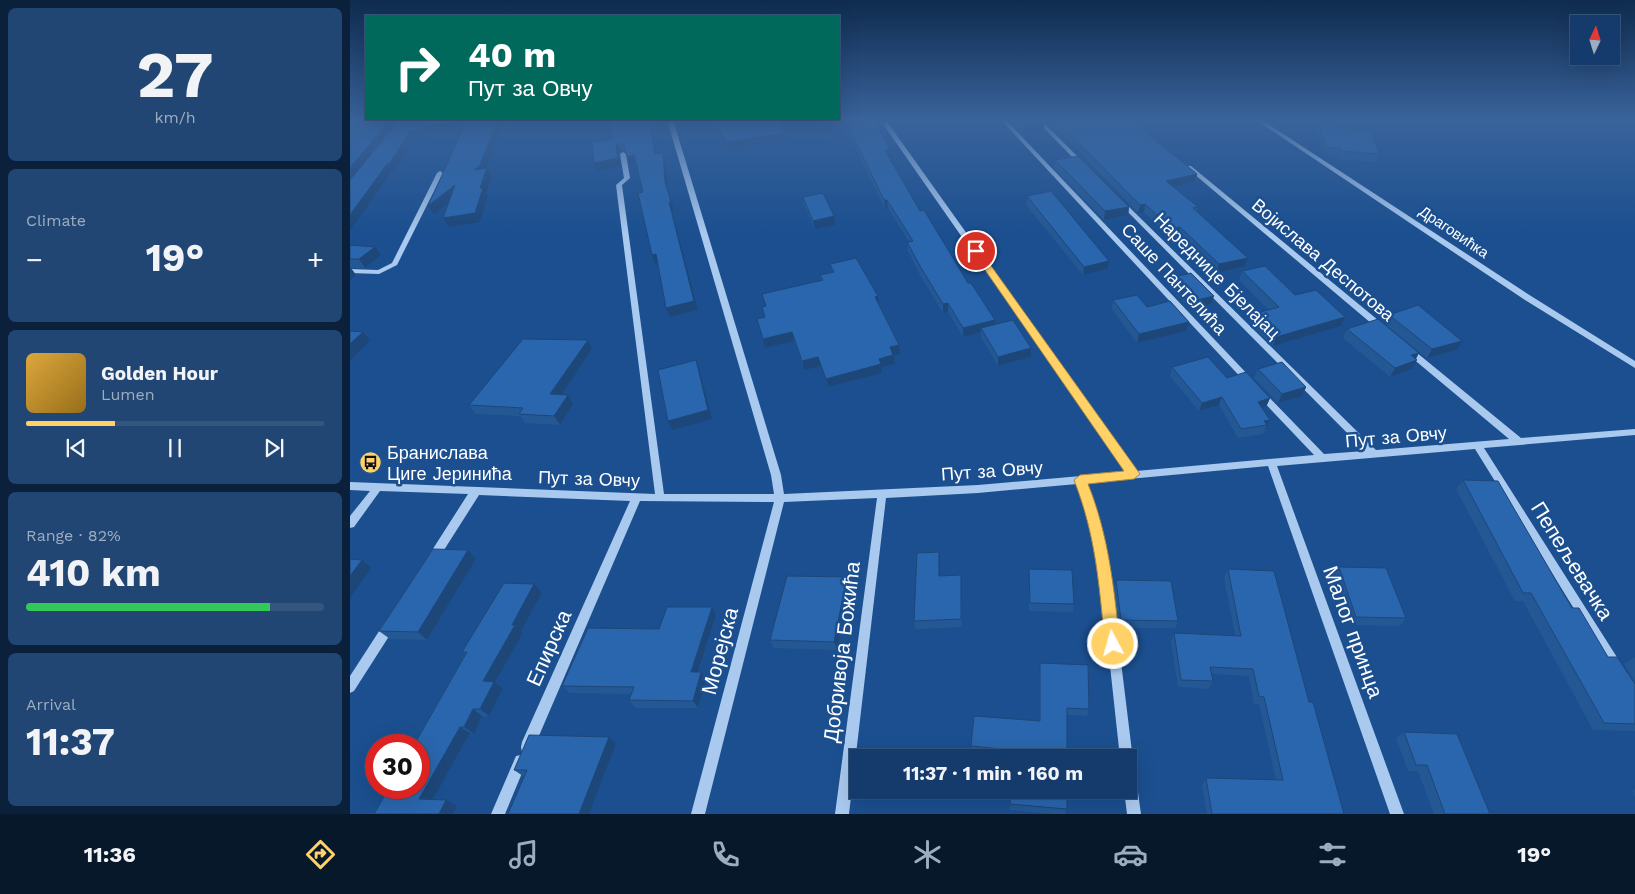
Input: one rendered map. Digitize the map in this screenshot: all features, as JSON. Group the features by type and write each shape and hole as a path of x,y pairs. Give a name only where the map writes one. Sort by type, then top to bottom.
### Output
{"street":[{"path":"623,158 626,178 619,185 660,498"},
{"path":"681,158 776,475 780,498"},
{"path":"910,158 1134,474"},
{"name":"Саше Пантелића","path":"1039,158 1323,459"},
{"path":"1077,158 1088,169"},
{"name":"Драговићка","path":"1316,158 1528,298 1635,365"},
{"name":"Војислава Деспотова","path":"1184,164 1388,333"},
{"path":"350,271 379,272 395,264 440,173"},
{"name":"Нареднице Бјелајац","path":"1116,197 1374,454"},
{"path":"1403,346 1519,442"},
{"name":"Пут за Овчу","path":"350,486 638,498 780,498 882,494 978,489 1635,432"},
{"name":"Пепељевачка","path":"1478,446 1624,679"},
{"name":"Малог принца","path":"1271,464 1397,814"},
{"path":"1080,480 1093,514 1103,555 1126,749"},
{"path":"350,524 378,487"},
{"path":"429,565 476,491"},
{"name":"Добривоја Божића","path":"842,814 882,494"},
{"name":"Епирска","path":"498,814 638,498"},
{"name":"Морејска","path":"698,814 780,498"},
{"path":"350,687 397,614"},
{"path":"1132,799 1134,814"}],"building":[{"path":"350,158 358,158 350,168"},
{"path":"368,158 393,158 350,215 350,180"},
{"path":"450,158 483,158 480,165 474,170 487,168 480,188 483,188 475,213 443,218 455,185 428,206"},
{"path":"594,158 618,158 618,158 594,163"},
{"path":"635,158 663,158 665,182 671,202 669,202 694,301 666,308 656,254 652,255 638,193 643,192"},
{"path":"864,158 890,158 920,211 924,210 968,283 971,283 995,320 963,328 948,303 943,304 907,242 913,241 887,200 884,200"},
{"path":"1080,158 1129,207 1105,211 1055,160"},
{"path":"1094,158 1177,158 1197,174 1166,181 1198,207 1193,208 1248,258 1219,264 1180,227 1172,229 1145,204 1140,205"},
{"path":"1051,191 1109,261 1084,267 1027,196"},
{"path":"823,193 834,216 813,221 803,197"},
{"path":"350,245 375,247 359,259 350,259"},
{"path":"856,258 878,296 875,297 899,345 890,347 893,355 879,359 881,364 826,379 818,357 802,361 792,332 763,339 757,319 765,317 762,307 766,306 762,294 823,280 820,275 834,272 830,264"},
{"path":"1265,266 1295,295 1316,290 1345,317 1276,337 1253,314 1279,307 1242,271"},
{"path":"1191,273 1214,296 1193,301 1171,278"},
{"path":"1137,295 1147,307 1170,301 1189,322 1139,334 1113,300"},
{"path":"1418,305 1462,341 1432,349 1389,315"},
{"path":"1378,319 1419,353 1411,355 1417,360 1395,368 1347,329"},
{"path":"1013,320 1031,348 998,357 981,328"},
{"path":"350,331 363,332 350,344"},
{"path":"523,339 588,340 550,394 568,395 554,416 519,414 523,408 469,405"},
{"path":"1208,357 1227,378 1246,372 1270,398 1258,402 1270,420 1264,421 1267,425 1241,429 1222,397 1202,403 1172,367"},
{"path":"696,360 708,410 668,421 658,370"},
{"path":"1282,362 1306,387 1282,394 1258,369"},
{"path":"1463,480 1498,481 1572,608 1579,608 1608,657 1617,657 1635,684 1635,724 1604,723 1531,593 1523,593"},
{"path":"433,549 468,550 418,632 379,631"},
{"path":"939,552 939,576 961,575 961,619 914,621 917,553"},
{"path":"350,559 362,560 350,576"},
{"path":"1339,567 1386,568 1406,618 1356,617"},
{"path":"1029,569 1072,570 1074,604 1030,603"},
{"path":"1228,569 1274,571 1309,702 1313,702 1344,814 1212,814 1206,778 1283,780 1264,697 1259,696 1253,669 1210,667 1213,681 1181,680 1174,633 1241,636"},
{"path":"787,576 847,577 834,642 770,640"},
{"path":"1116,580 1171,581 1178,621 1121,620"},
{"path":"504,583 534,584 512,625 515,625 483,681 494,682 480,709 473,709 464,727 460,727 430,780 430,734 420,734 467,652 462,652"},
{"path":"667,607 712,607 691,672 701,672 693,701 629,700 634,687 562,686 588,628 659,629"},
{"path":"1040,663 1088,665 1089,709 1067,708 1067,749 1002,749 971,746 974,716 1040,721"},
{"path":"1404,732 1457,734 1490,814 1445,814 1427,765 1416,765"},
{"path":"529,735 609,737 579,814 508,814 527,770 514,770"},
{"path":"383,799 446,800 439,814 374,814"},
{"path":"1010,799 1067,799 1067,809 1010,804"}],"place":[{"name":"Бранислава Циге Јеринића","path":"371,463"}],"route":[{"path":"976,251 1134,474 1080,480 1093,514 1103,555 1113,644"}]}
